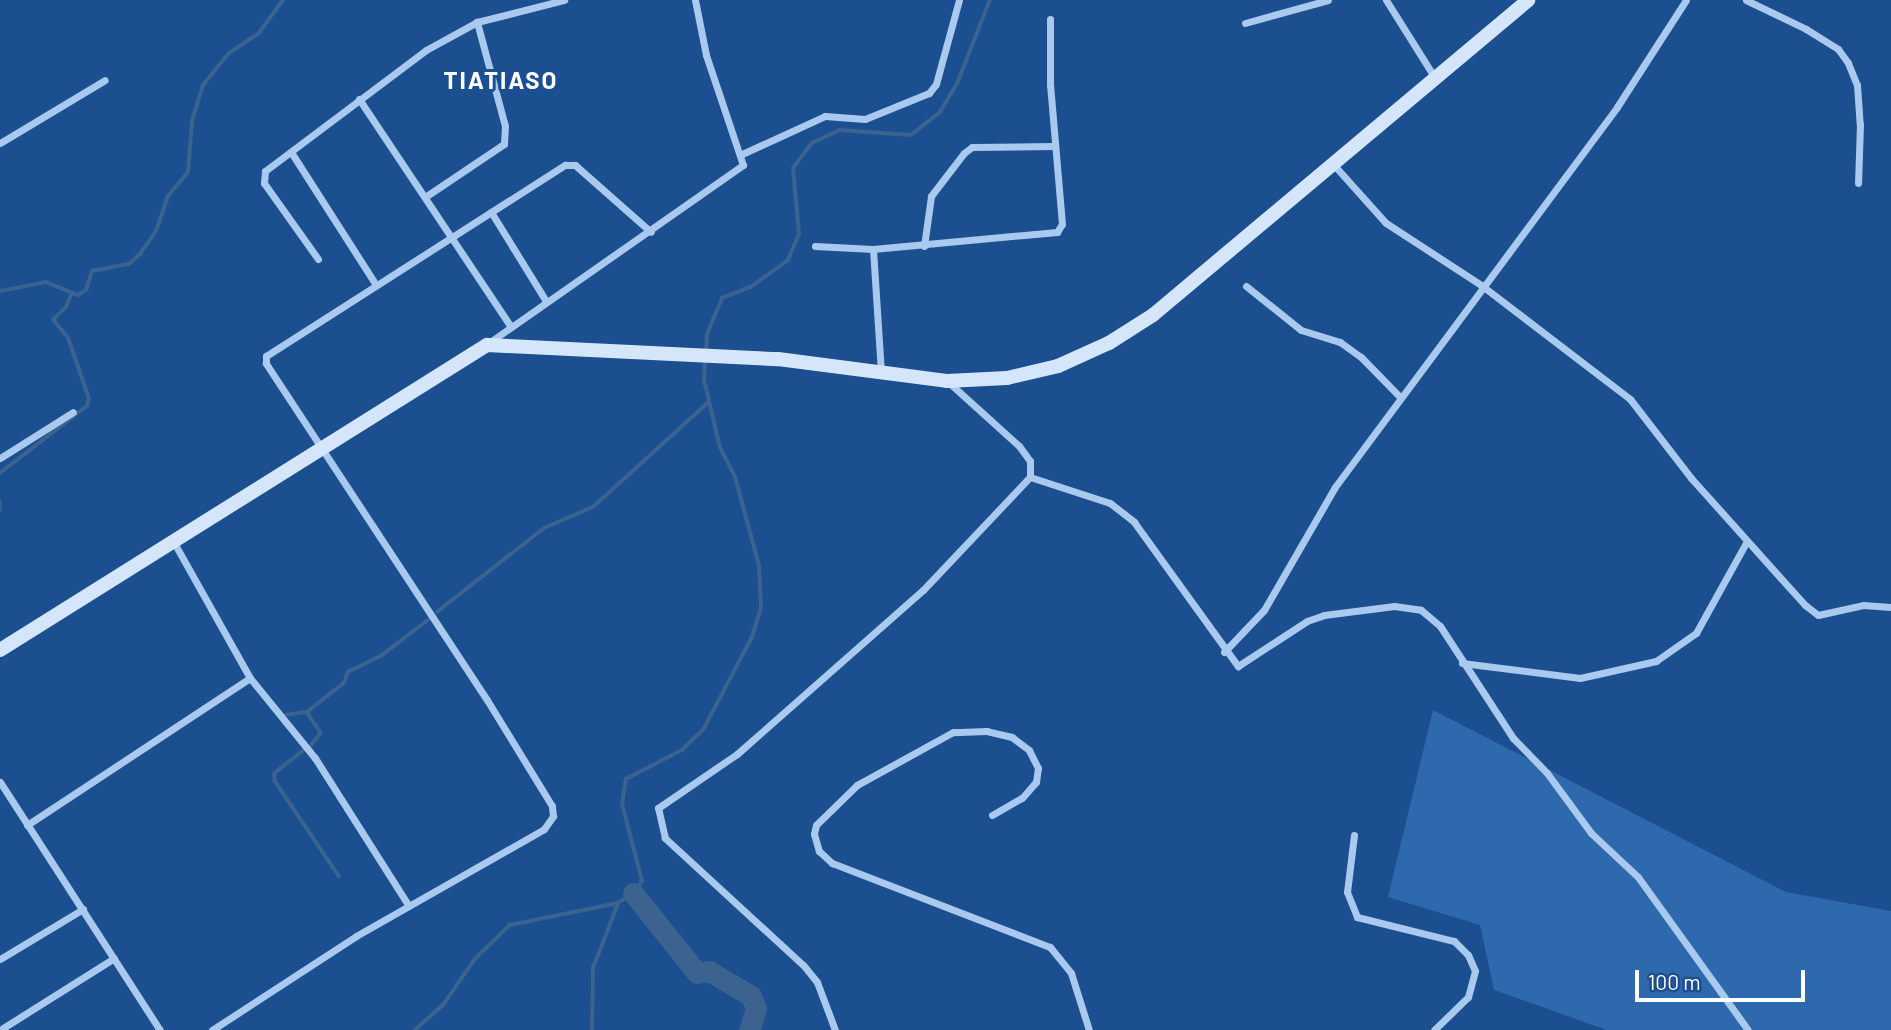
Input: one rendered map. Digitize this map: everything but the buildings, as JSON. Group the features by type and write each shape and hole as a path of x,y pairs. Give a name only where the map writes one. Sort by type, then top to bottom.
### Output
{"street":[{"path":"318,259 264,183 265,170 426,50 477,22 565,0"},
{"path":"0,650 323,444 487,345 546,301 737,172 743,165 742,154 710,68 695,0"},
{"path":"742,154 825,116 864,119 929,93 936,84 959,0"},
{"path":"1245,23 1328,0"},
{"path":"1386,0 1435,78"},
{"path":"487,345 778,359 947,381 1007,378 1058,366 1109,343 1196,281 1528,0"},
{"path":"1224,652 1264,610 1335,488 1480,285 1617,107 1686,0"},
{"path":"1746,0 1806,29 1839,49 1848,63 1859,111 1858,183"},
{"path":"815,246 873,249 1057,232 1062,224 1055,146 1050,19"},
{"path":"425,197 504,144 505,126 477,22"},
{"path":"0,143 104,80"},
{"path":"359,99 511,327"},
{"path":"924,246 932,196 964,153 972,147 1055,146"},
{"path":"291,152 376,285"},
{"path":"1333,163 1386,223 1480,285 1630,399 1746,541 1818,615 1863,605 1891,607"},
{"path":"212,1030 409,906 551,824 552,806 323,444 264,359 376,285 570,164 651,232"},
{"path":"491,212 546,301"},
{"path":"873,249 881,372"},
{"path":"1246,286 1301,330 1340,342 1361,357 1400,397"},
{"path":"835,1030 817,982 803,965 665,838 658,808 737,754 923,590 1030,477 1030,461 1019,446 947,381"},
{"path":"0,458 73,412"},
{"path":"1030,477 1110,503 1134,522 1233,663 1245,664 1307,621 1394,606 1421,610 1431,618 1513,738 1547,773 1591,833 1638,877 1748,1030"},
{"path":"172,539 250,678 315,758 409,906"},
{"path":"1462,663 1580,678 1657,661 1696,633 1746,541"},
{"path":"27,825 250,678"},
{"path":"992,815 1022,798 1037,782 1038,768 1029,750 1012,737 987,731 953,732 857,785 816,825 814,834 819,851 832,863 1050,947 1071,973 1089,1030"},
{"path":"0,782 160,1030"},
{"path":"1354,835 1347,892 1357,917 1454,941 1468,955 1475,971 1468,997 1434,1030"},
{"path":"0,960 83,909"},
{"path":"3,1027 114,958"}],"shaded area":[{"path":"1433,710 1786,892 1891,911 1891,1030 1607,1030 1494,990 1480,925 1388,897"}],"waterway":[{"path":"0,291 46,282 78,295 86,290 92,271 129,264 140,254 156,231 168,196 188,172 192,121 203,85 228,54 259,33 283,0"},
{"path":"706,352 707,334 722,298 751,287 788,260 799,234 793,168 812,143 840,130 911,135 940,112 957,84 990,0"},
{"path":"0,473 87,406 89,399 68,338 53,320 66,307 72,293"},
{"path":"415,1030 443,1005 475,959 510,925 618,903 633,893 642,881 622,804 626,779 682,750 703,730 752,637 761,608 759,566 735,477 720,448 704,380 705,359"},
{"path":"437,612 544,528 593,507 709,402"},
{"path":"0,501 0,510"},
{"path":"285,715 307,712 344,683 348,672 381,656 428,620"},
{"path":"307,712 321,733 312,745"},
{"path":"306,749 275,773 275,781 339,876"},
{"path":"633,893 697,973 709,971 751,996 756,1009 749,1030"},
{"path":"592,1030 593,968 618,904"}],"district":[{"name":"TIATIASO","path":"501,80"}]}
